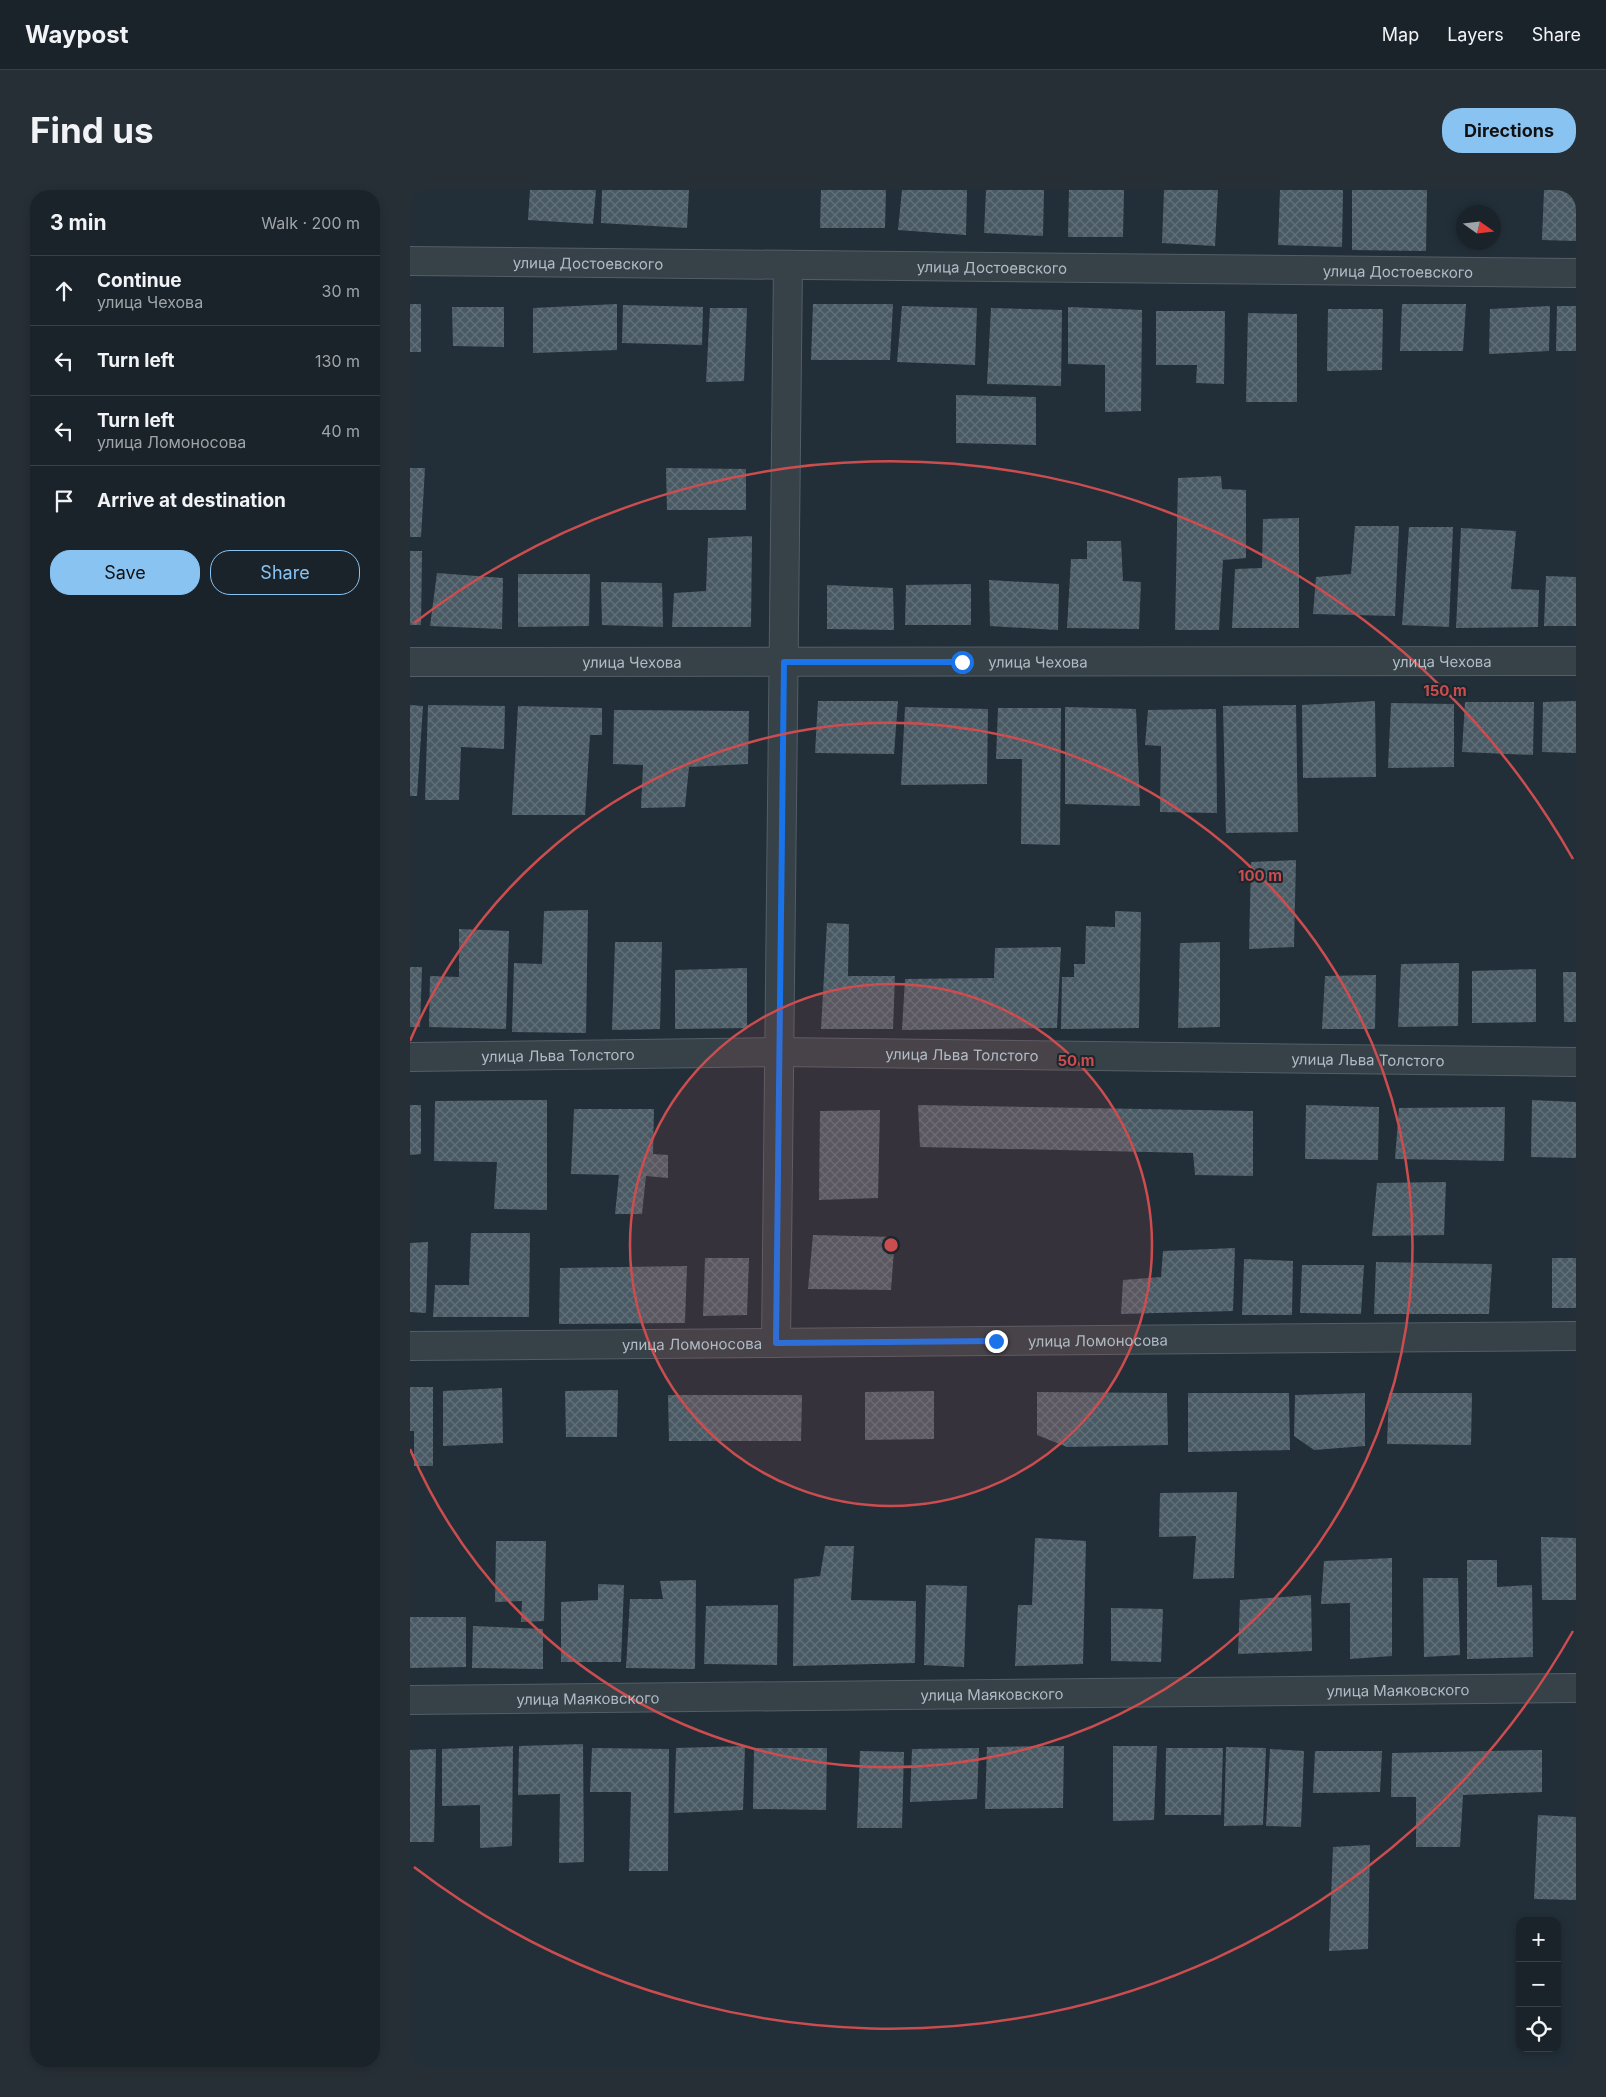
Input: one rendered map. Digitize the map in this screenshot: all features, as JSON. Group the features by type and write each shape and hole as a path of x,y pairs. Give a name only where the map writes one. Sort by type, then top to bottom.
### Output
{"street":[{"name":"улица Достоевского","path":"410,261 1576,273"},
{"path":"776,1343 788,265"},
{"name":"улица Чехова","path":"410,662 1576,661"},
{"name":"улица Льва Толстого","path":"410,1057 779,1052 1576,1062"},
{"name":"улица Ломоносова","path":"410,1346 1576,1336"},
{"name":"улица Маяковского","path":"410,1700 1576,1688"}],"building":[{"path":"530,190 596,190 593,224 528,220"},
{"path":"602,190 689,190 687,228 601,223"},
{"path":"821,190 886,190 885,228 820,228"},
{"path":"902,190 967,190 966,235 898,230"},
{"path":"986,190 1044,190 1043,236 984,233"},
{"path":"1069,190 1124,190 1123,237 1068,237"},
{"path":"1164,190 1218,190 1215,246 1162,243"},
{"path":"1280,190 1343,190 1342,247 1278,245"},
{"path":"1352,190 1427,190 1426,251 1352,250"},
{"path":"1544,190 1576,190 1576,241 1542,240"},
{"path":"410,304 421,304 421,352 410,352"},
{"path":"617,304 617,350 533,353 533,308"},
{"path":"813,304 893,304 890,360 811,360"},
{"path":"1402,304 1466,304 1463,351 1400,351"},
{"path":"623,305 703,307 702,345 622,343"},
{"path":"902,306 977,308 975,365 897,362"},
{"path":"1550,306 1549,351 1489,354 1490,309"},
{"path":"1557,306 1576,306 1576,351 1556,351"},
{"path":"452,307 504,307 504,347 453,346"},
{"path":"1068,307 1142,310 1141,411 1105,412 1105,365 1068,364"},
{"path":"710,308 747,308 744,381 706,382"},
{"path":"991,308 1062,310 1061,386 987,384"},
{"path":"1328,309 1383,309 1382,370 1327,371"},
{"path":"1156,311 1225,311 1224,384 1196,383 1197,365 1156,365"},
{"path":"1248,313 1297,314 1297,402 1246,402"},
{"path":"956,395 1036,397 1036,445 956,443"},
{"path":"410,468 425,468 421,537 410,537"},
{"path":"666,468 746,469 746,510 667,510"},
{"path":"1221,476 1222,489 1246,490 1246,558 1223,560 1219,630 1175,630 1178,478"},
{"path":"1299,518 1299,628 1232,628 1235,569 1262,568 1263,519"},
{"path":"1355,526 1399,526 1395,616 1313,614 1316,577 1351,574"},
{"path":"1409,527 1453,527 1449,627 1402,625"},
{"path":"1461,528 1516,531 1511,589 1539,590 1538,627 1456,628"},
{"path":"752,536 751,627 672,627 674,593 706,591 708,538"},
{"path":"1087,541 1121,541 1123,581 1141,582 1139,629 1067,628 1071,559 1087,559"},
{"path":"410,551 422,551 421,625 410,625"},
{"path":"437,573 503,578 502,629 430,626"},
{"path":"518,574 590,574 589,626 518,627"},
{"path":"1546,576 1576,577 1576,626 1544,626"},
{"path":"989,580 1059,584 1058,630 990,626"},
{"path":"601,582 662,583 663,627 602,625"},
{"path":"971,584 971,625 905,625 906,585"},
{"path":"827,585 893,588 894,630 827,629"},
{"path":"818,701 898,701 894,754 815,753"},
{"path":"1375,701 1376,777 1303,778 1302,705"},
{"path":"1576,701 1576,753 1542,752 1543,702"},
{"path":"1465,702 1534,702 1533,755 1462,752"},
{"path":"1391,703 1454,704 1454,767 1388,768"},
{"path":"410,705 423,706 417,796 410,796"},
{"path":"428,705 505,706 504,749 461,747 459,800 425,800"},
{"path":"1296,705 1298,832 1226,833 1223,706"},
{"path":"518,706 602,708 602,735 590,735 585,815 512,815"},
{"path":"905,707 988,709 987,784 901,785"},
{"path":"1065,707 1136,709 1140,806 1065,804"},
{"path":"998,708 1061,708 1060,845 1021,844 1022,759 996,759"},
{"path":"1216,709 1217,813 1160,812 1161,746 1145,745 1148,710"},
{"path":"614,710 749,711 748,764 689,767 685,807 641,808 643,765 613,764"},
{"path":"1296,860 1294,947 1249,949 1251,862"},
{"path":"588,910 586,1033 512,1032 514,963 542,964 544,911"},
{"path":"1115,911 1141,912 1139,1028 1061,1029 1062,977 1074,977 1074,964 1085,964 1086,926 1115,927"},
{"path":"827,923 849,924 848,976 895,976 893,1029 821,1029"},
{"path":"459,929 509,931 506,1029 429,1027 430,976 459,977"},
{"path":"615,942 662,942 660,1029 612,1030"},
{"path":"1220,942 1220,1027 1178,1028 1180,943"},
{"path":"1061,947 1057,1028 902,1030 905,979 994,978 995,948"},
{"path":"1459,963 1458,1026 1398,1027 1401,964"},
{"path":"410,967 422,967 420,1027 410,1027"},
{"path":"747,968 747,1028 675,1029 675,970"},
{"path":"1536,969 1536,1022 1472,1023 1472,971"},
{"path":"1563,972 1576,972 1576,1022 1564,1022"},
{"path":"1376,975 1375,1029 1322,1029 1325,976"},
{"path":"547,1100 547,1210 494,1209 497,1162 434,1161 435,1101"},
{"path":"1532,1100 1576,1102 1576,1158 1531,1157"},
{"path":"410,1105 421,1105 421,1154 410,1155"},
{"path":"918,1105 1253,1111 1253,1176 1195,1175 1193,1153 920,1147"},
{"path":"1306,1105 1379,1107 1378,1160 1305,1159"},
{"path":"1505,1107 1504,1161 1395,1159 1399,1108"},
{"path":"574,1109 654,1109 653,1154 668,1155 668,1178 646,1176 642,1214 615,1214 619,1175 571,1174"},
{"path":"880,1110 878,1198 819,1200 820,1111"},
{"path":"1446,1182 1444,1235 1372,1236 1377,1183"},
{"path":"471,1233 530,1233 529,1317 433,1317 435,1285 469,1285"},
{"path":"813,1235 895,1237 891,1290 808,1289"},
{"path":"428,1242 426,1313 410,1312 410,1243"},
{"path":"1235,1248 1233,1311 1121,1314 1123,1280 1161,1277 1163,1251"},
{"path":"705,1258 749,1258 747,1315 703,1316"},
{"path":"1552,1258 1576,1258 1576,1308 1552,1308"},
{"path":"1244,1259 1293,1261 1292,1315 1242,1315"},
{"path":"1376,1262 1492,1264 1489,1314 1374,1314"},
{"path":"1302,1265 1364,1265 1361,1314 1300,1313"},
{"path":"687,1266 685,1323 559,1324 560,1268"},
{"path":"410,1387 433,1387 433,1466 414,1466 414,1431 410,1431"},
{"path":"502,1388 503,1443 443,1446 443,1391"},
{"path":"618,1390 617,1437 566,1437 565,1391"},
{"path":"934,1391 934,1439 865,1440 865,1392"},
{"path":"1037,1392 1167,1393 1168,1445 1067,1447 1037,1435"},
{"path":"1188,1393 1289,1393 1290,1450 1188,1452"},
{"path":"1365,1393 1365,1446 1314,1450 1294,1436 1295,1395"},
{"path":"1389,1393 1472,1393 1471,1445 1387,1444"},
{"path":"668,1395 802,1395 801,1441 669,1441"},
{"path":"1237,1492 1234,1578 1193,1579 1196,1536 1159,1537 1160,1493"},
{"path":"1541,1537 1576,1538 1576,1600 1542,1600"},
{"path":"1035,1538 1086,1541 1083,1664 1015,1666 1018,1605 1032,1605"},
{"path":"496,1541 546,1541 544,1621 521,1622 522,1601 495,1602"},
{"path":"825,1546 854,1546 851,1600 916,1601 915,1663 793,1666 794,1579 820,1576"},
{"path":"1392,1558 1392,1656 1350,1659 1350,1603 1321,1604 1324,1561"},
{"path":"1467,1560 1497,1560 1497,1587 1532,1585 1533,1657 1467,1659"},
{"path":"1423,1578 1458,1578 1460,1655 1424,1657"},
{"path":"696,1580 695,1669 626,1668 630,1599 663,1599 660,1581"},
{"path":"598,1584 624,1585 621,1662 561,1662 561,1602 598,1600"},
{"path":"926,1585 967,1586 964,1667 924,1665"},
{"path":"1311,1595 1312,1651 1238,1654 1240,1600"},
{"path":"778,1605 777,1665 704,1664 706,1606"},
{"path":"1111,1608 1163,1609 1161,1662 1111,1661"},
{"path":"410,1617 466,1617 466,1667 410,1668"},
{"path":"473,1626 543,1629 543,1669 472,1668"},
{"path":"583,1744 584,1862 559,1863 560,1794 518,1795 519,1746"},
{"path":"513,1746 512,1846 480,1848 480,1805 442,1806 442,1749"},
{"path":"745,1746 743,1810 674,1813 676,1748"},
{"path":"1064,1746 1063,1808 985,1809 987,1747"},
{"path":"1113,1746 1157,1746 1154,1820 1113,1821"},
{"path":"1226,1747 1266,1748 1263,1825 1224,1826"},
{"path":"592,1748 669,1749 668,1871 629,1871 631,1792 590,1792"},
{"path":"754,1748 827,1748 826,1810 753,1809"},
{"path":"979,1748 977,1799 910,1802 912,1749"},
{"path":"1166,1748 1223,1748 1221,1815 1165,1815"},
{"path":"436,1749 434,1842 410,1842 410,1750"},
{"path":"1270,1749 1304,1751 1301,1827 1266,1826"},
{"path":"1542,1750 1542,1792 1463,1795 1460,1847 1416,1847 1416,1797 1391,1797 1392,1753"},
{"path":"860,1751 904,1752 902,1828 857,1828"},
{"path":"1315,1751 1382,1751 1380,1792 1313,1793"},
{"path":"1538,1815 1576,1817 1576,1900 1534,1899"},
{"path":"1370,1845 1368,1949 1329,1951 1333,1847"}],"route":[{"path":"962,662 784,662 776,1343 996,1341"}]}
